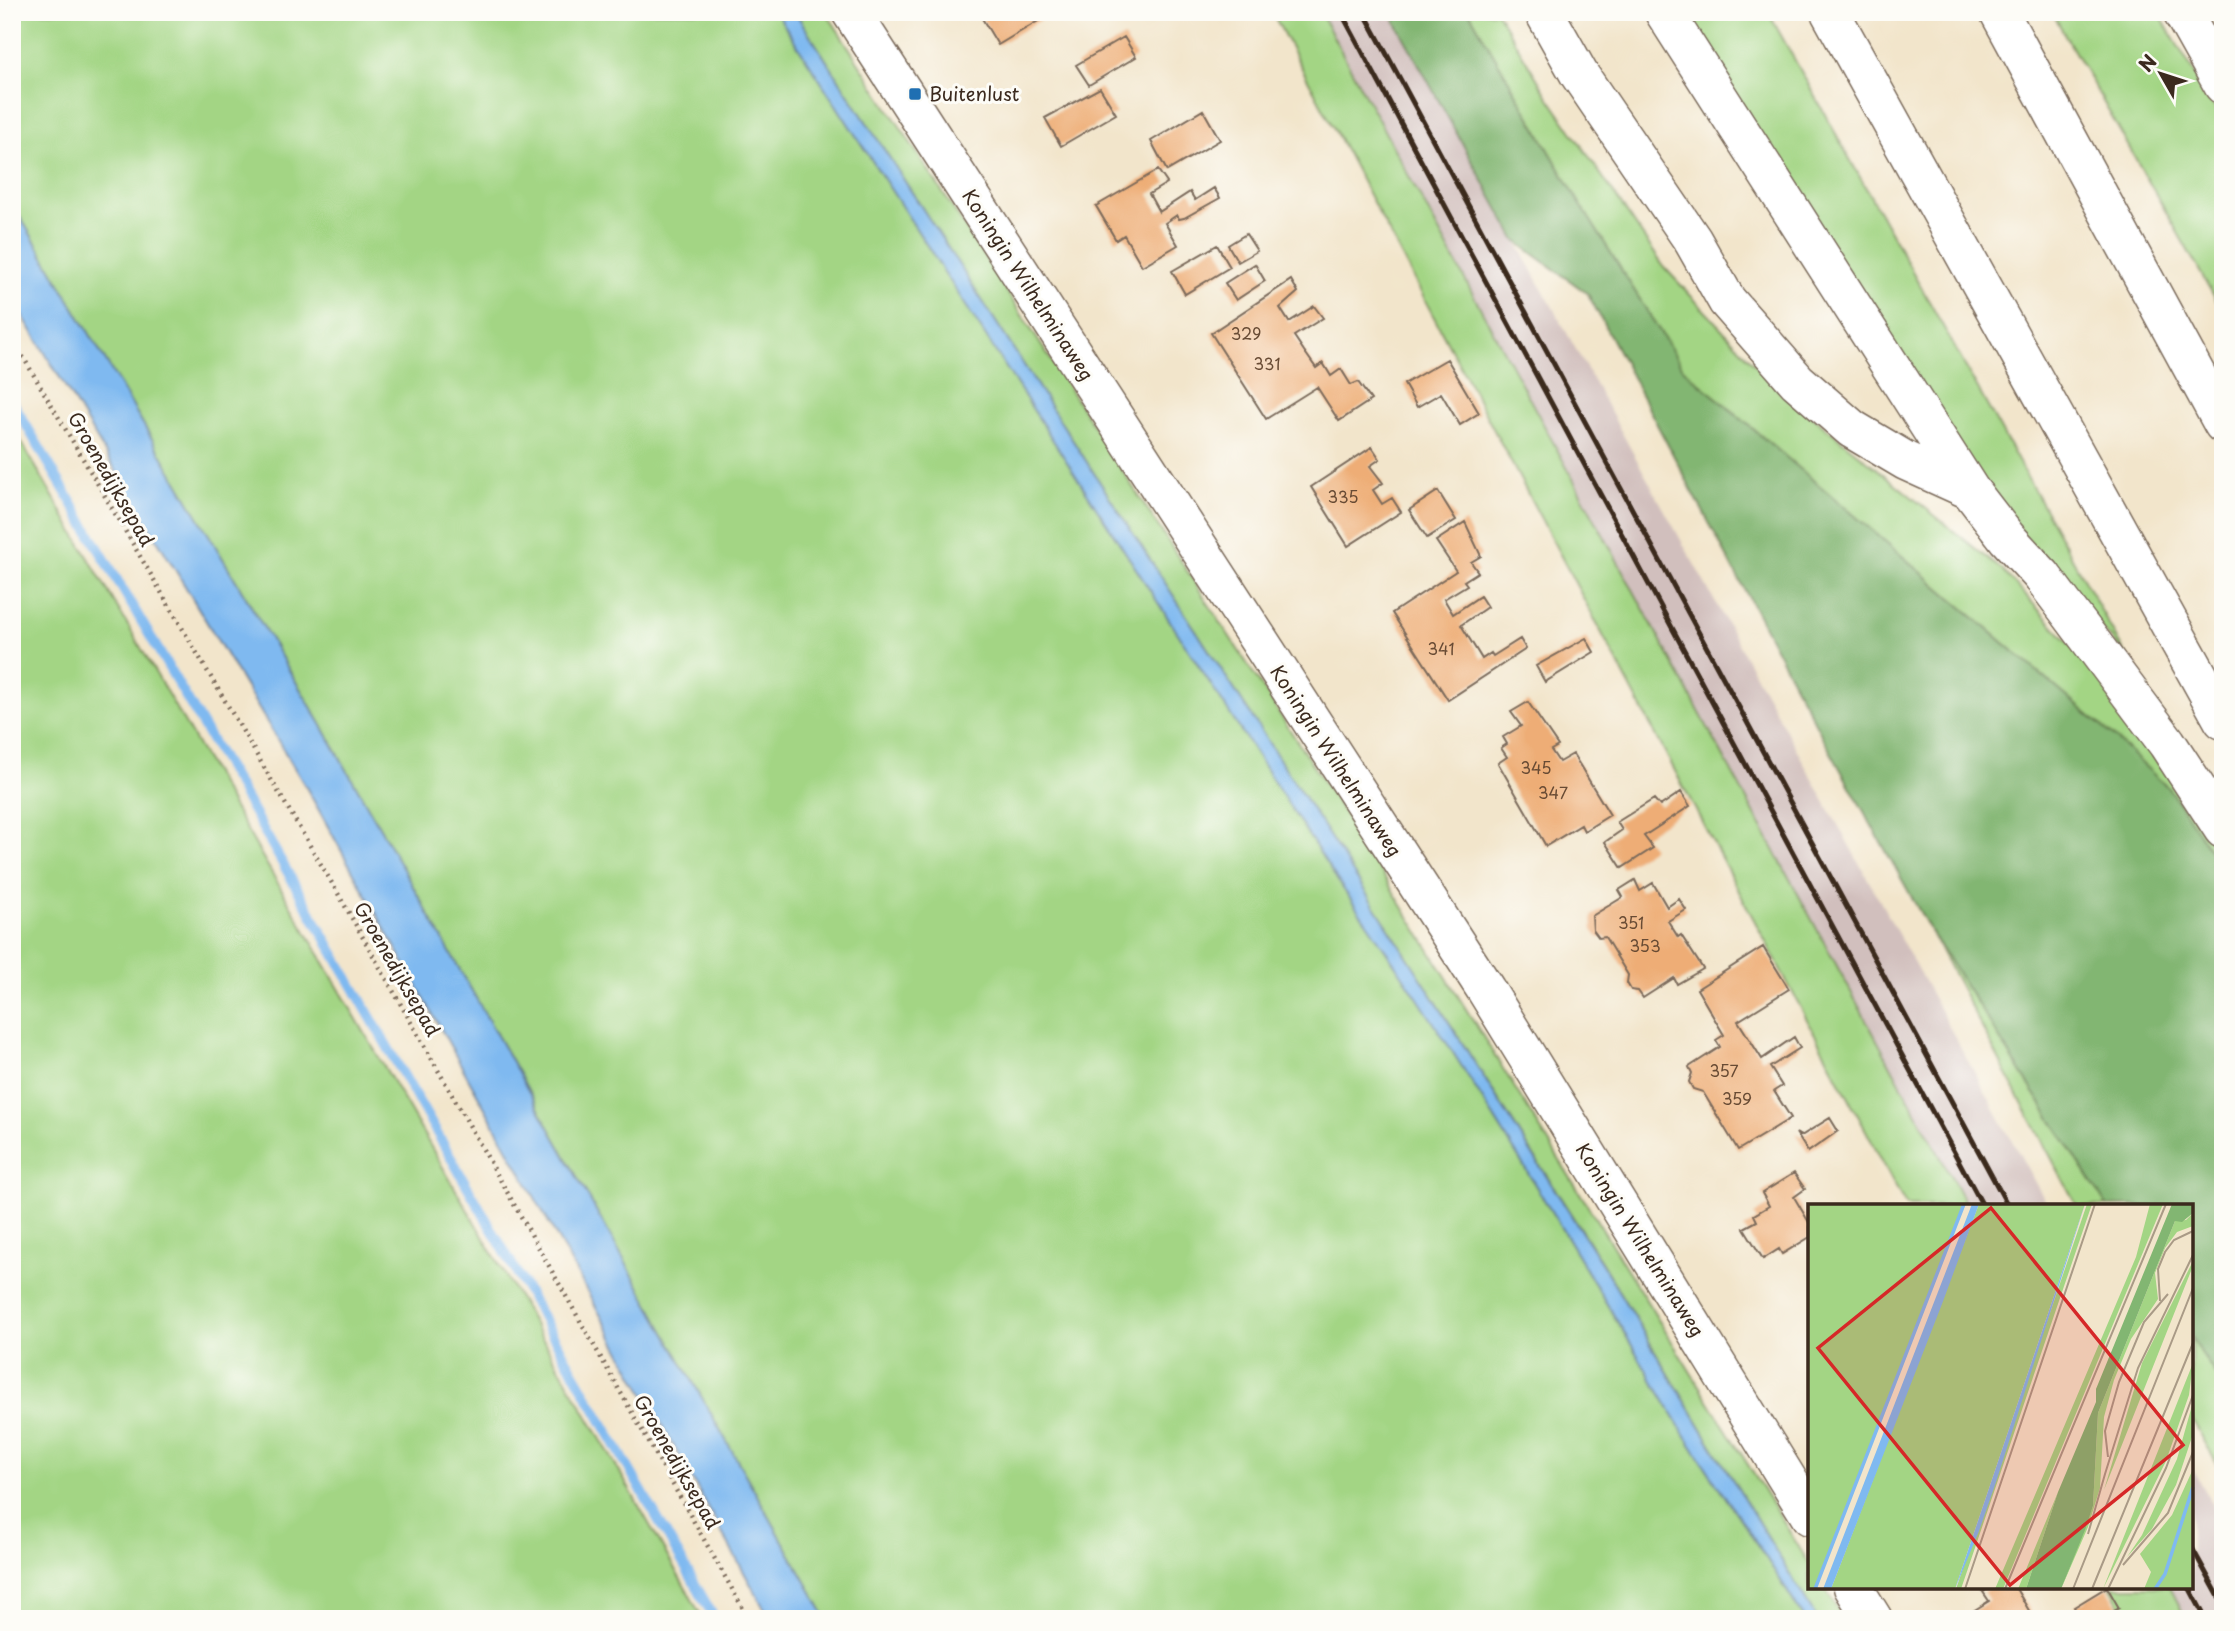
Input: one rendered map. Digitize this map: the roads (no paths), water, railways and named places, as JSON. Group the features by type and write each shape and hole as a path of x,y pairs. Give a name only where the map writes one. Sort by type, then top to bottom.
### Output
{"main road":[{"name":"Koningin Wilhelminaweg","path":"851,12 1486,990 1808,1513"},
{"path":"1544,12 1579,74 1693,240 1727,301 1797,381 1852,429 1906,461 1970,490"},
{"path":"1664,12 1970,490 2007,538 2042,576 2167,743 2223,829"},
{"path":"1829,12 2223,720"},
{"path":"1999,12 2223,424"},
{"path":"2182,12 2223,85"},
{"path":"1854,1589 1873,1619"}],"water":[{"path":"776,12 795,12 1416,970 1605,1269 1817,1619 1804,1619 1683,1431 1518,1156 1432,1020 1342,887"},
{"path":"12,203 321,724 827,1619 770,1619 307,789 12,298"}],"waterway":[{"path":"12,401 240,789 715,1619"}],"railway":[{"path":"1341,12 1982,1204"},
{"path":"1364,12 2007,1204"},
{"path":"2193,1550 2223,1604"},
{"path":"2190,1589 2206,1619"}],"place":[{"name":"Buitenlust","path":"915,94"}]}
